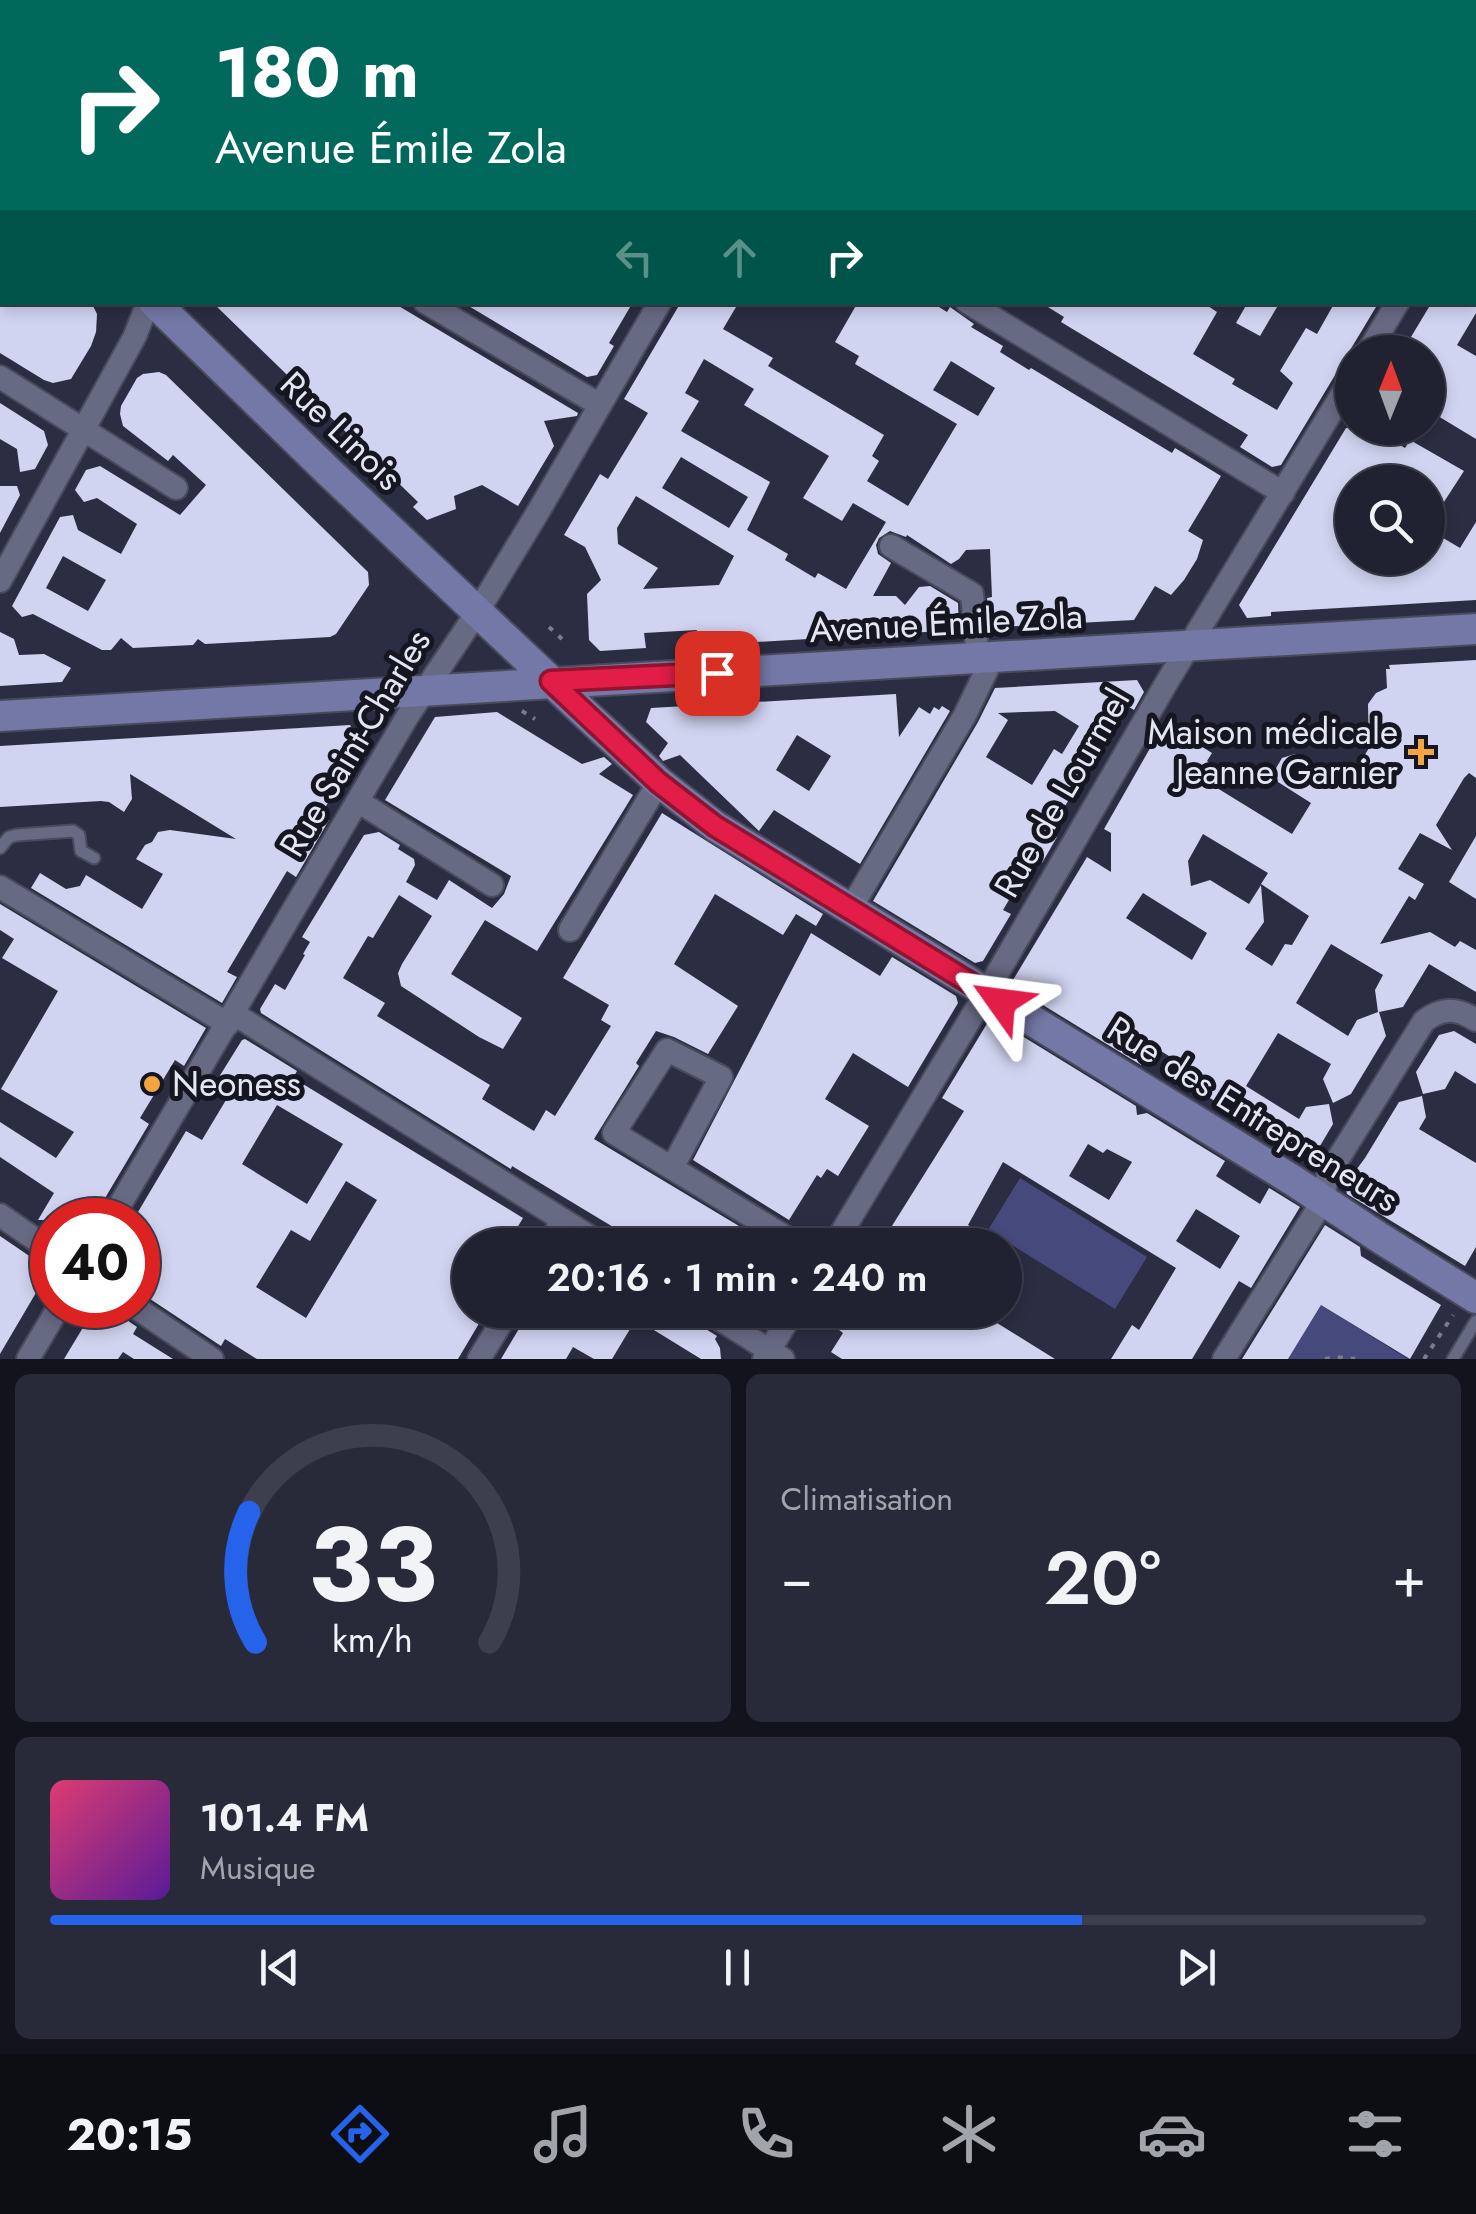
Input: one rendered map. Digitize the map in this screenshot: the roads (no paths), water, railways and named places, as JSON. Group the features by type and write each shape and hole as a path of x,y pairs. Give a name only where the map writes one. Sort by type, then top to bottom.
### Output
{"street":[{"path":"0,582 150,305"},
{"name":"Rue Linois","path":"154,305 551,681"},
{"path":"431,305 600,405"},
{"name":"Rue Saint-Charles","path":"124,1198 408,717 478,611 658,305"},
{"path":"973,305 1283,493"},
{"path":"1378,335 1396,305"},
{"path":"0,377 176,488"},
{"name":"Rue de Lourmel","path":"844,1228 1335,406"},
{"path":"851,908 965,715 985,658 972,594 892,546"},
{"name":"Avenue Émile Zola","path":"0,716 1476,629"},
{"name":"Rue des Entrepreneurs","path":"551,681 658,782 715,826 1322,1200 1467,1302"},
{"path":"570,930 658,782"},
{"path":"359,802 492,885"},
{"path":"0,887 231,1019 576,1228"},
{"path":"1224,1359 1280,1272 1322,1200 1328,1176 1424,1020 1442,1010 1453,1010 1476,1020"},
{"path":"672,1168 721,1078 667,1050 614,1133 771,1228"},
{"path":"0,1214 30,1235"},
{"path":"558,1228 563,1220"},
{"path":"160,1324 212,1359"},
{"path":"28,1359 46,1328"},
{"path":"479,1359 497,1328"},
{"path":"731,1328 772,1356 785,1328"}],"lane":[{"path":"0,848 10,837 72,831 79,835 81,851 94,858"},
{"path":"1453,1359 1476,1320"}],"place":[{"name":"Maison médicale Jeanne Garnier","path":"1421,752"},
{"name":"Neoness","path":"152,1084"}]}
